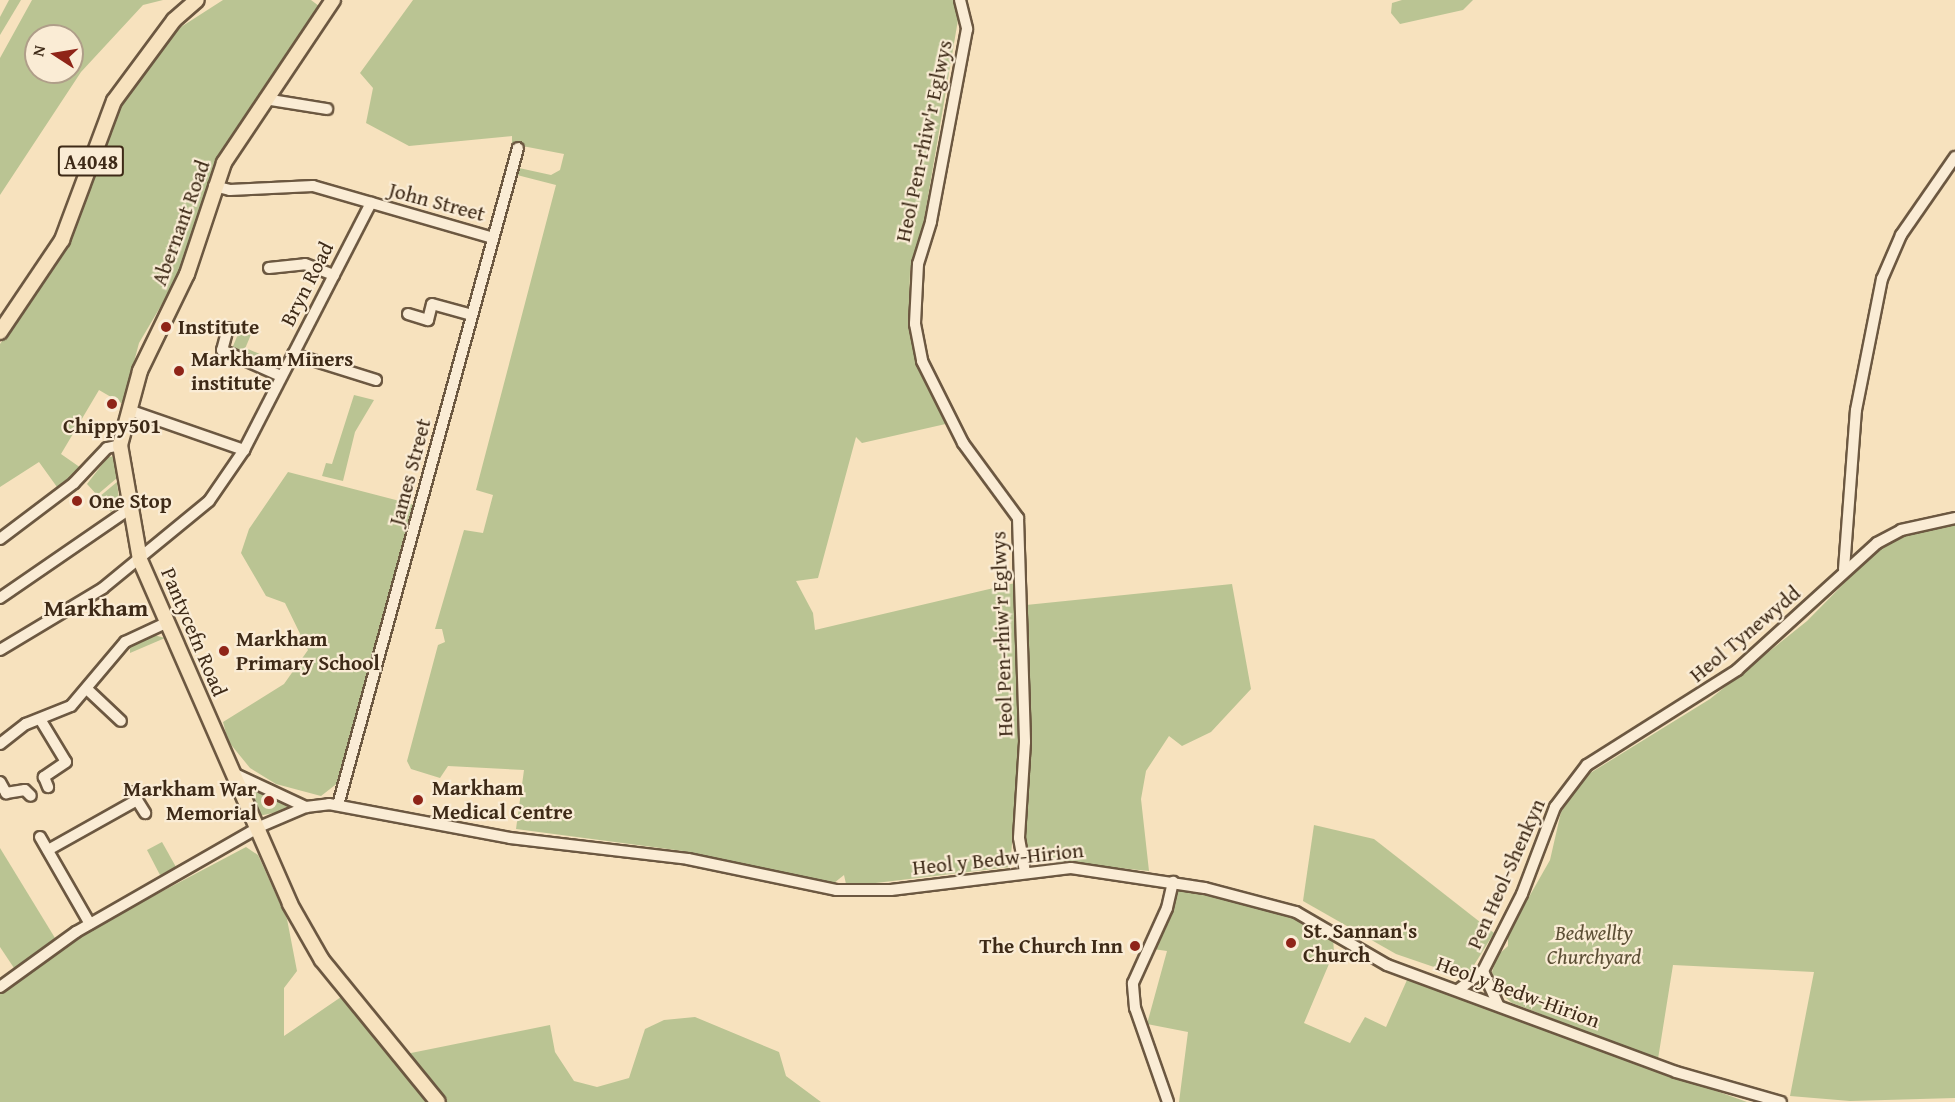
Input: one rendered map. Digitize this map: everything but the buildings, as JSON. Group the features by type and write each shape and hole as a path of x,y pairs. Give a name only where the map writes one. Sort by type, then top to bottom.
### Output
{"main road":[{"name":"A4048","path":"0,332 62,240 114,101 174,20 197,0"},
{"name":"Abernant Road","path":"120,445 147,352 187,274 214,186 265,99 329,2"},
{"name":"Pantycefn Road","path":"120,445 128,510 140,560 304,933 438,1102"}],"street":[{"name":"Heol Pen-rhiw'r Eglwys","path":"960,0 966,39 952,91 931,222 918,264 915,324 922,361 963,443 1018,518 1025,742 1019,838 1025,872"},
{"path":"265,99 327,109"},
{"name":"James Street","path":"338,806 518,148"},
{"path":"1844,569 1856,410 1882,279 1901,235 1955,157"},
{"name":"John Street","path":"214,186 230,190 313,186 493,238"},
{"name":"Bryn Road","path":"0,650 140,560 209,501 244,450 371,203"},
{"path":"269,268 305,264 334,275"},
{"path":"408,314 428,320 432,304 472,315"},
{"path":"228,328 222,350 281,376"},
{"path":"293,354 376,380"},
{"path":"129,410 244,450"},
{"path":"0,539 74,483 107,448 120,445"},
{"path":"0,598 128,510"},
{"name":"Heol Tynewydd","path":"1587,765 1737,670 1844,569 1901,530 1955,518"},
{"path":"0,744 40,719 66,709 88,690 125,642 166,623"},
{"path":"88,690 121,721"},
{"path":"40,719 66,762 44,777 48,787"},
{"name":"Pen Heol-Shenkyn","path":"1458,990 1483,971 1522,894 1555,807 1587,765"},
{"path":"233,773 306,807"},
{"path":"0,782 6,793 25,790 31,796"},
{"path":"48,850 135,796 144,813"},
{"name":"Heol y Bedw-Hirion","path":"0,987 90,924 259,827 306,807 338,806 510,838 688,859 836,890 891,890 1025,872 1094,869 1173,882 1296,912 1374,959 1676,1072 1781,1102"},
{"path":"40,837 90,924"},
{"path":"1168,1102 1133,996 1173,882"},
{"name":"Pen Heol-Shenkyn","path":"1483,971 1498,1005"}],"green space":[{"path":"9,0 21,0 0,35 0,17"},
{"path":"32,0 163,0 143,5 84,69 84,24 24,24 24,84 73,84 0,195 0,58"},
{"path":"223,0 311,0 319,6 217,161 178,277 139,343 123,404 99,390 61,454 81,468 57,487 39,462 0,487 0,344 65,251 129,86 170,34"},
{"path":"413,0 953,0 959,14 924,220 910,270 909,317 927,388 950,423 862,443 856,437 818,578 796,581 813,613 815,630 1015,583 1021,741 1010,867 859,885 846,884 844,875 834,883 783,875 683,851 516,829 524,770 448,766 440,778 411,769 407,761 438,645 445,642 442,629 435,629 464,530 483,533 493,495 476,490 556,185 517,175 519,168 551,175 560,170 564,154 512,144 512,136 409,146 366,123 373,88 360,73"},
{"path":"1402,0 1473,0 1463,10 1400,24 1391,13 1392,3"},
{"path":"241,327 252,332 242,356 231,351"},
{"path":"248,349 281,363 278,369 245,357"},
{"path":"354,395 374,400 355,432 343,481 322,476 326,463 332,464"},
{"path":"116,456 117,478 97,495 87,484 108,457"},
{"path":"288,472 415,505 339,782 321,796 276,784 250,768 228,741 223,722 284,684 308,650 285,603 266,596 241,553 249,529"},
{"path":"117,482 119,500 111,512 99,497"},
{"path":"1955,524 1955,1098 1850,1101 1790,1096 1814,972 1673,965 1658,1059 1512,1003 1498,991 1492,972 1498,955 1508,946 1508,934 1550,860 1561,812 1587,775 1710,699 1807,621 1876,551 1900,537"},
{"path":"1232,584 1251,689 1211,732 1182,746 1169,736 1146,771 1141,799 1149,871 1030,859 1023,839 1030,740 1026,605"},
{"path":"154,635 165,638 130,653 130,646"},
{"path":"255,788 288,804 287,810 259,816 248,794"},
{"name":"Bedwellty Churchyard","path":"1314,825 1374,839 1494,933 1466,978 1396,954 1303,901"},
{"path":"162,842 176,867 160,875 147,850"},
{"path":"246,847 258,855 287,919 297,971 284,988 284,1036 341,997 426,1102 0,1102 0,992 76,937"},
{"path":"0,848 55,938 14,968 0,947"},
{"path":"1185,887 1303,920 1333,938 1334,952 1304,1023 1350,1043 1365,1017 1386,1027 1407,980 1747,1102 1179,1102 1188,1032 1147,1024 1167,951 1153,949 1174,894"},
{"path":"695,1017 779,1052 786,1076 821,1102 445,1102 406,1054 550,1025 555,1052 574,1081 597,1087 629,1078 645,1029 664,1020"}],"place":[{"name":"Institute","path":"166,327"},
{"name":"Markham Miners institute","path":"179,371"},
{"name":"Chippy501","path":"112,404"},
{"name":"One Stop","path":"77,501"},
{"name":"Markham Primary School","path":"224,651"},
{"name":"Markham Medical Centre","path":"418,800"},
{"name":"Markham War Memorial","path":"269,801"},
{"name":"St. Sannan's Church","path":"1291,943"},
{"name":"The Church Inn","path":"1135,946"}],"district":[{"name":"Markham","path":"96,608"}]}
